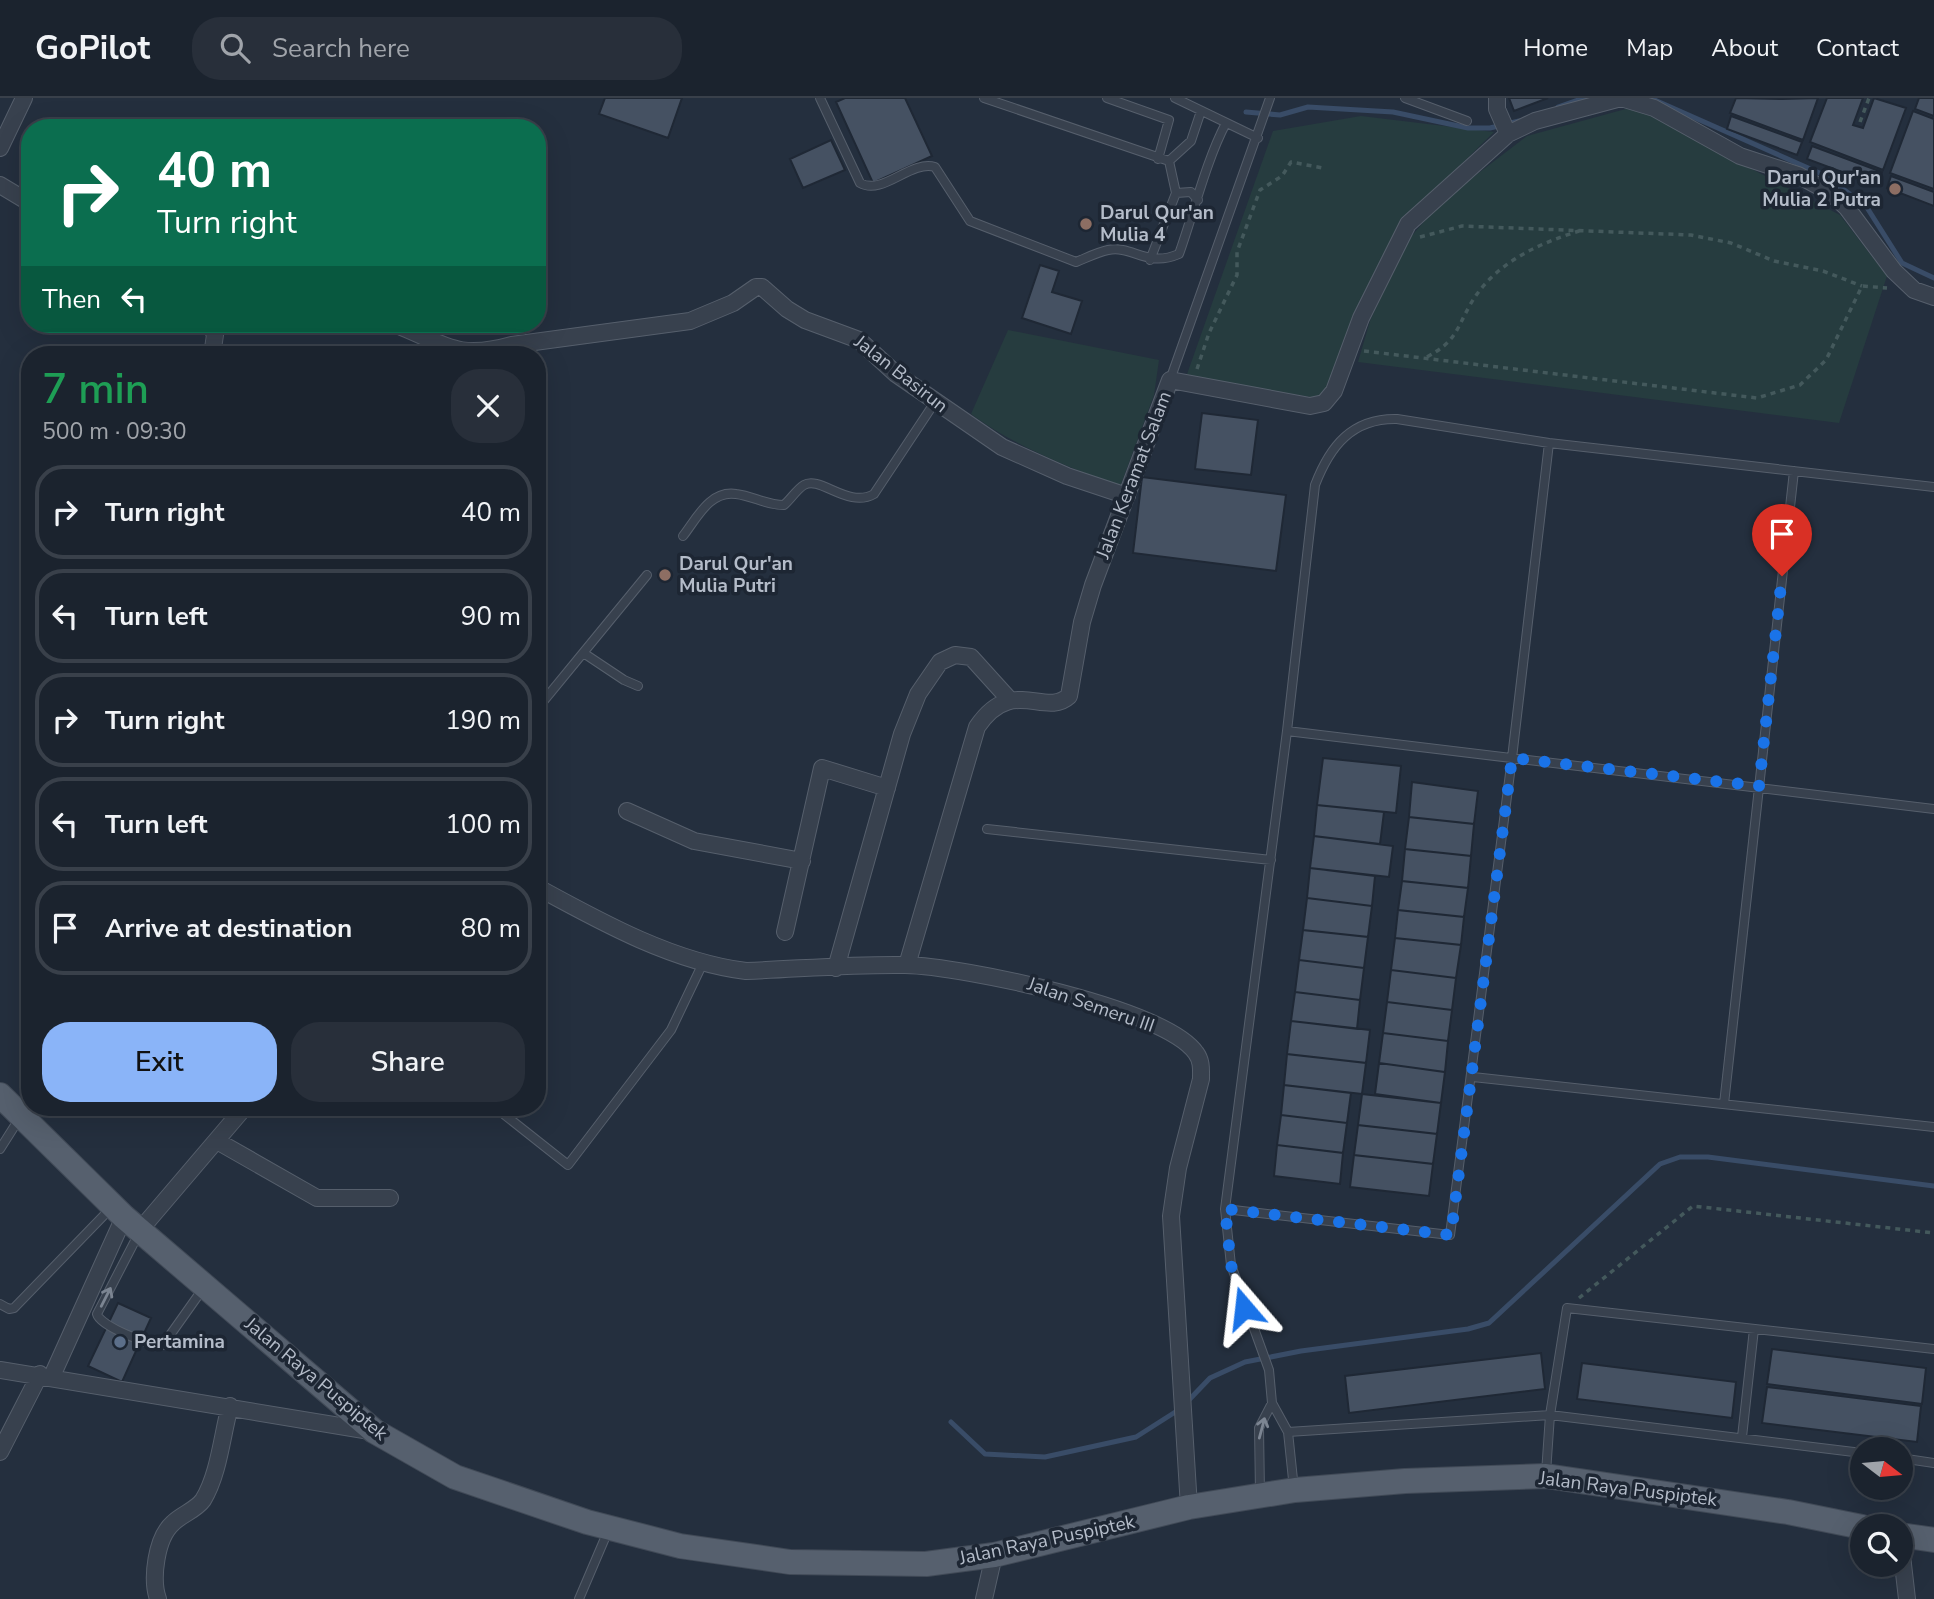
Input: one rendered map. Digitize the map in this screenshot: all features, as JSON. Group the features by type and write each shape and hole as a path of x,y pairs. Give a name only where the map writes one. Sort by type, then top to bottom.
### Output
{"main road":[{"name":"Jalan Raya Puspiptek","path":"0,1095 21,1114"},
{"name":"Jalan Raya Puspiptek","path":"23,1116 126,1218 374,1432 455,1477 516,1500 680,1546 790,1562 926,1564 994,1555 1189,1507 1294,1490 1405,1481 1546,1476 1788,1512 1850,1525"},
{"path":"1913,1537 1934,1537"}],"street":[{"path":"0,148 24,98"},
{"path":"1497,98 1505,126"},
{"name":"Jalan Keramat Salam","path":"1009,699 1062,701 1069,696 1082,622 1170,380 1318,406 1334,391 1361,318 1408,225 1505,126 1535,121 1621,98 1654,108 1740,156 1798,175 1831,193 1847,208 1894,271 1913,290"},
{"path":"0,185 21,198"},
{"name":"Jalan Basirun","path":"509,346 690,321 733,303 752,288 762,287 787,309 805,320 859,340 895,374 1002,447 1038,464 1127,496"},
{"path":"1913,290 1934,297"},
{"name":"Jalan Basirun","path":"416,333 447,346"},
{"path":"836,968 902,734 918,694 940,662 955,655 971,657 1009,699 992,708 971,742 907,965"},
{"path":"785,932 822,768 887,788"},
{"path":"627,811 694,841 802,861"},
{"name":"Jalan Semeru III","path":"546,892 584,912 703,963 746,971 907,965 974,972 1040,986 1161,1029 1196,1053 1201,1065 1201,1079 1178,1168 1171,1216 1189,1507"},
{"path":"0,1452 46,1375 126,1218 217,1141 237,1116"},
{"path":"217,1141 317,1198 390,1198"},
{"path":"0,1370 46,1375 374,1432"},
{"path":"158,1599 154,1587 155,1572 166,1532 170,1525 203,1499 230,1406"},
{"path":"984,1599 994,1555"},
{"path":"1905,1577 1907,1599"}],"lane":[{"path":"820,98 860,183 866,187 925,164 935,167 970,221 1076,262 1110,249 1150,260 1168,259 1180,254 1214,145 1226,123"},
{"path":"984,98 1169,161"},
{"path":"1107,98 1169,120 1158,159"},
{"path":"1175,98 1258,138"},
{"path":"1170,380 1270,98"},
{"path":"1405,98 1467,121"},
{"path":"1169,161 1191,141 1201,111"},
{"path":"1150,260 1177,192 1169,161"},
{"path":"1177,192 1191,192 1198,200"},
{"path":"683,536 712,498 723,494 736,494 768,505 784,505 805,484 813,483 852,499 867,498 874,494 934,402"},
{"path":"1294,1490 1288,1432 1272,1403 1269,1370 1244,1308 1231,1265 1225,1209 1271,860 1315,485 1336,443 1378,419 1549,443 1934,488"},
{"path":"1225,1209 1451,1235 1473,1077 1549,443"},
{"path":"1724,1104 1794,471"},
{"path":"546,699 647,575"},
{"path":"585,654 638,686"},
{"path":"1287,731 1934,808"},
{"path":"987,829 1271,860"},
{"path":"506,1116 568,1165 671,1030 703,963"},
{"path":"1473,1077 1934,1127"},
{"path":"0,1149 21,1116"},
{"path":"126,1218 97,1314 103,1324 152,1344 163,1345 204,1287"},
{"path":"0,1304 9,1309 14,1308 126,1218"},
{"path":"1546,1476 1550,1415 1567,1308 1934,1349"},
{"path":"1742,1437 1754,1329"},
{"path":"1260,1496 1259,1428 1272,1403"},
{"path":"1288,1432 1550,1415 1850,1451"},
{"path":"1913,1460 1934,1463"},
{"path":"579,1599 610,1528"}],"path":[{"path":"1860,121 1869,98"},
{"path":"1191,384 1209,333 1237,275 1237,252 1259,190 1282,176 1292,162 1323,168"},
{"path":"1408,240 1462,226 1690,235 1731,243 1774,261 1824,271 1862,286 1913,290"},
{"path":"1425,358 1447,346 1456,336 1470,304 1488,280 1549,240 1583,230"},
{"path":"1349,349 1757,398 1800,385 1826,360 1862,286"},
{"path":"1567,1308 1693,1206 1934,1233"}],"green space":[{"path":"1633,107 1840,215 1887,276 1839,423 1358,362 1370,321 1408,240 1442,201 1527,136"},
{"path":"1361,116 1494,132 1398,227 1352,318 1328,388 1317,398 1186,377 1273,131"},
{"path":"1008,330 1159,360 1154,395 1120,487 1024,446 971,414"}],"building":[{"path":"605,98 682,98 668,138 599,114"},
{"path":"845,98 905,98 932,156 873,183 836,102"},
{"path":"1509,98 1548,98 1514,111"},
{"path":"1736,98 1818,98 1803,140 1730,113"},
{"path":"1827,98 1863,98 1853,125 1863,128 1874,98 1906,108 1883,170 1810,142"},
{"path":"1919,98 1934,98 1934,116 1915,109"},
{"path":"1913,111 1934,119 1934,189 1890,173"},
{"path":"1731,116 1802,142 1797,155 1727,129"},
{"path":"831,140 845,170 803,188 790,159"},
{"path":"1812,146 1882,172 1877,185 1807,159"},
{"path":"1891,176 1934,192 1934,206 1887,188"},
{"path":"1040,265 1059,271 1052,292 1082,301 1071,334 1022,318"},
{"path":"1202,413 1258,420 1251,475 1195,469"},
{"path":"1142,477 1286,495 1276,571 1133,553"},
{"path":"1323,758 1401,766 1396,813 1317,805"},
{"path":"1412,782 1478,791 1474,824 1409,817"},
{"path":"1317,805 1384,812 1380,844 1314,836"},
{"path":"1409,817 1474,824 1471,856 1405,849"},
{"path":"1314,836 1393,846 1389,877 1310,868"},
{"path":"1405,849 1471,856 1468,888 1402,881"},
{"path":"1310,868 1375,876 1372,906 1307,898"},
{"path":"1402,881 1468,888 1464,917 1398,910"},
{"path":"1307,898 1372,906 1368,937 1303,930"},
{"path":"1398,910 1464,917 1461,945 1395,938"},
{"path":"1303,930 1368,937 1364,968 1299,960"},
{"path":"1395,938 1461,945 1456,978 1391,970"},
{"path":"1299,960 1364,968 1360,1000 1295,992"},
{"path":"1391,970 1456,978 1452,1010 1387,1002"},
{"path":"1295,992 1360,1000 1357,1029 1291,1021"},
{"path":"1387,1002 1452,1010 1448,1041 1383,1033"},
{"path":"1291,1021 1370,1030 1366,1063 1287,1054"},
{"path":"1383,1033 1448,1041 1445,1072 1379,1063"},
{"path":"1287,1054 1366,1063 1362,1094 1284,1085"},
{"path":"1379,1063 1445,1072 1441,1103 1375,1094"},
{"path":"1284,1085 1351,1093 1347,1123 1281,1115"},
{"path":"1362,1094 1441,1103 1437,1134 1358,1125"},
{"path":"1281,1115 1347,1123 1343,1153 1277,1145"},
{"path":"1358,1125 1437,1134 1433,1164 1354,1155"},
{"path":"1277,1145 1343,1153 1340,1184 1274,1176"},
{"path":"1354,1155 1433,1164 1429,1196 1350,1187"},
{"name":"Pertamina","path":"118,1303 151,1318 122,1382 88,1366"},
{"path":"1772,1349 1926,1368 1922,1404 1767,1384"},
{"path":"1541,1353 1545,1389 1349,1413 1345,1376"},
{"path":"1582,1363 1736,1382 1732,1418 1577,1399"},
{"path":"1767,1387 1921,1406 1917,1442 1913,1442 1913,1437 1876,1437 1762,1423"}],"waterway":[{"path":"1558,107 1584,98"},
{"path":"1650,98 1824,175 1866,206 1902,263 1934,278"},
{"path":"1246,112 1280,115 1308,107 1393,112 1468,128 1490,128 1519,121"},
{"path":"1187,1402 1210,1378 1245,1362 1301,1351 1468,1329 1489,1323 1660,1164 1680,1157 1708,1157 1934,1186"},
{"path":"951,1422 985,1454 1045,1457 1136,1437 1180,1409"}],"place":[{"name":"Darul Qur'an Mulia 2 Putra","path":"1895,189"},
{"name":"Darul Qur'an Mulia 4","path":"1086,224"},
{"name":"Darul Qur'an Mulia Putri","path":"665,575"},
{"name":"Pertamina","path":"120,1342"}],"route":[{"path":"1244,1308 1231,1265 1225,1209 1451,1235 1512,758 1759,786 1782,576"}]}
